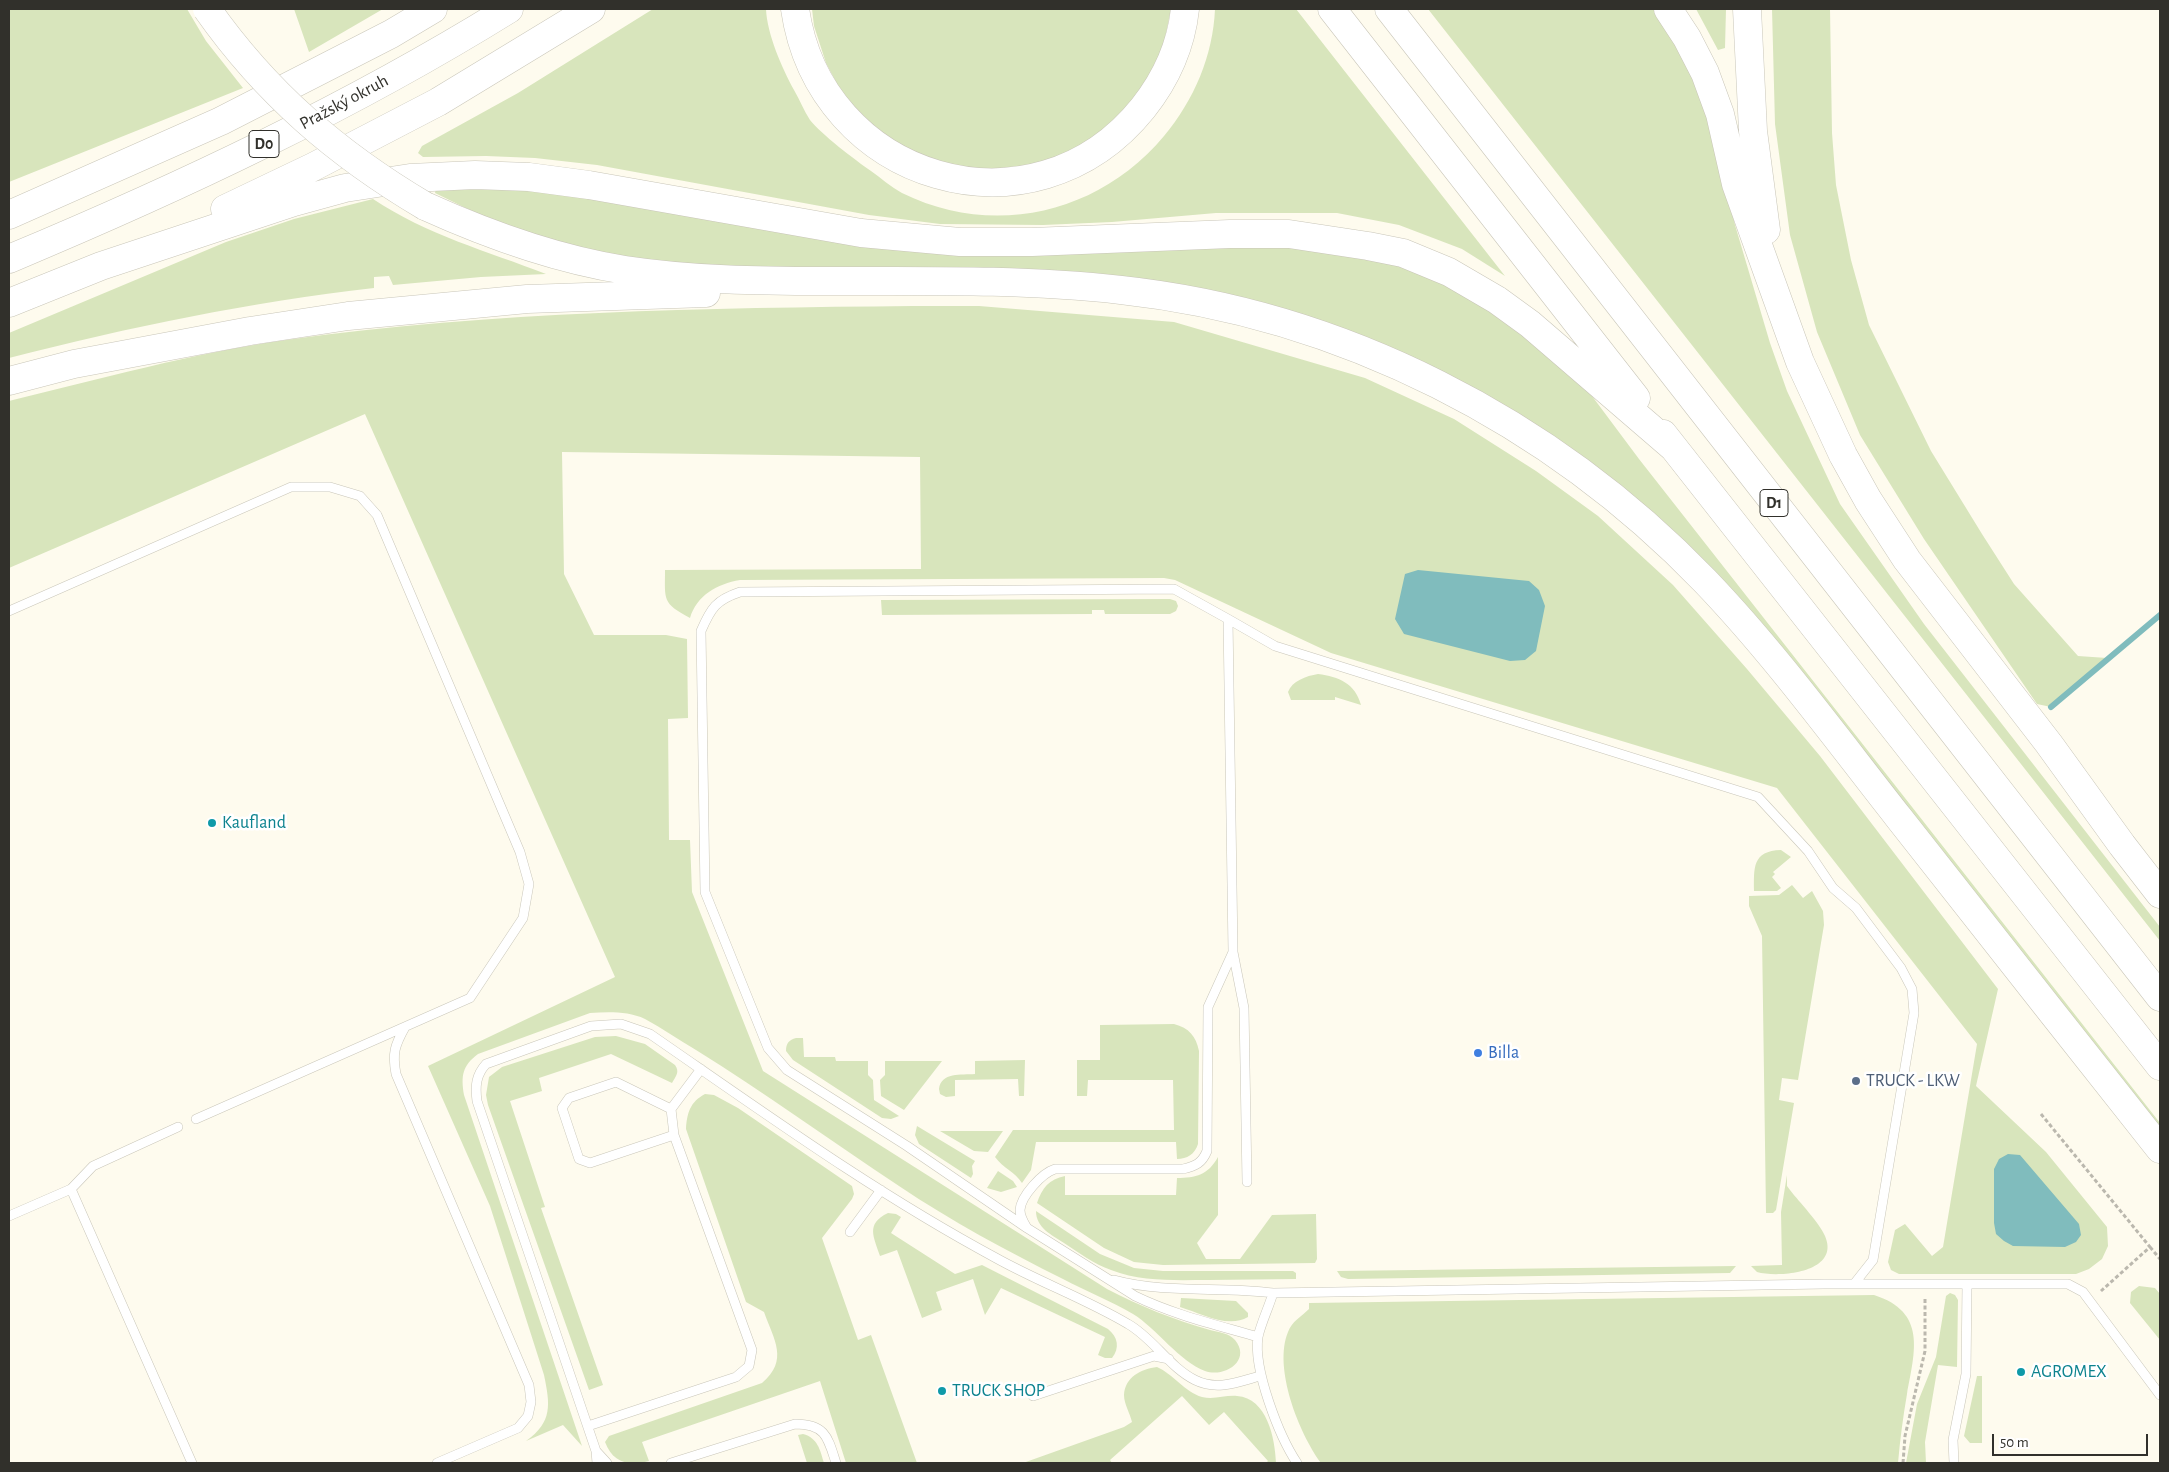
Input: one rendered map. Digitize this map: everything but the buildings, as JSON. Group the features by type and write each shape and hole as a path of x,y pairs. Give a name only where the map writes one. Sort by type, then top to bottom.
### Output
{"highway":[{"path":"207,9 230,41 271,87 316,130 350,158 425,206 518,244 624,270 715,280 1022,283 1123,290 1214,305 1285,324 1380,356 1461,395 1527,435 1570,465 1660,538 1704,580 1750,632 2160,1149"},
{"name":"D0","path":"9,215 221,121 391,34 433,9"},
{"name":"Pražský okruh","path":"9,259 240,156 416,65 509,9"},
{"path":"9,303 101,266 313,168 438,102 591,9"},
{"path":"794,9 804,50 813,73 825,94 857,131 877,147 919,169 965,180 989,182 1013,180 1059,169 1080,160 1120,133 1142,110 1164,78 1181,34 1185,9"},
{"name":"D1","path":"1332,9 2087,973 2157,1054"},
{"name":"D1","path":"1389,9 2160,997"},
{"path":"1668,9 1687,38 1705,73 1720,114 1736,184 1800,362 1843,455 1868,500 1906,560 2049,744 2160,894"},
{"path":"1746,9 1753,131 1761,204 1776,279 1800,362"},
{"path":"101,266 236,220 345,188 410,178 475,175 529,177 589,185 861,233 960,242 1032,242 1230,234 1289,234 1403,253 1449,272 1497,300 1530,324 1674,448"},
{"path":"9,380 74,364 250,331 348,316 527,299 716,293 902,281"}],"lane":[{"path":"9,611 291,487 330,487 360,496 377,515 520,852 529,884 523,918 470,998 196,1119"},
{"path":"1258,1337 1154,1305 1104,1278 907,1146 787,1070 768,1048 705,892 701,631 708,615 722,598 740,592 1174,589 1275,646 1758,797 1808,851 1833,888 1856,908 1901,968 1912,988 1914,1013 1873,1260 1854,1284"},
{"path":"1228,620 1233,952 1244,1008 1247,1182"},
{"path":"1027,1228 1020,1211 1022,1202 1042,1175 1048,1171 1055,1169 1183,1169 1196,1166 1204,1159 1207,1151 1208,1007 1233,952"},
{"name":"D1","path":"2125,952 2160,1011"},
{"path":"596,1463 596,1451 588,1426 477,1101 476,1088 478,1072 486,1064 591,1026 621,1024 650,1034 881,1190 996,1258 1130,1324 1194,1380 1209,1385 1232,1385 1260,1376"},
{"path":"405,1027 396,1044 393,1059 396,1074 529,1385 531,1402 528,1416 518,1428 437,1463"},
{"path":"588,1426 736,1377 749,1366 752,1350 674,1135 672,1109 700,1069"},
{"path":"672,1109 616,1082 568,1098 562,1108 579,1158 590,1163 674,1135"},
{"path":"9,1216 71,1189 93,1166 178,1127"},
{"path":"71,1189 192,1463"},
{"path":"850,1232 881,1190"},
{"path":"1104,1278 1155,1288 1242,1289 1274,1294 1854,1284 2068,1284 2083,1292 2160,1395"},
{"path":"1954,1463 1953,1440 1966,1374 1967,1284"},
{"path":"1274,1294 1258,1337 1260,1376 1282,1434 1297,1463"},
{"path":"1033,1396 1154,1356 1169,1359"},
{"path":"671,1463 795,1424 808,1424 819,1428 827,1437 836,1463"},
{"path":"596,1451 607,1463"}],"path":[{"path":"2040,1114 2160,1259"},
{"path":"2083,1292 2099,1292 2150,1247"},
{"path":"1904,1463 1905,1436 1925,1351 1925,1284"}],"green space":[{"path":"9,9 187,9 206,41 243,88 9,182"},
{"path":"294,9 383,9 309,52"},
{"path":"653,9 766,9 772,40 789,81 810,120 830,139 902,193 937,207 972,214 1008,215 1043,211 1077,200 1108,184 1138,163 1175,122 1193,92 1206,60 1215,9 1296,9 1505,276 1462,249 1399,225 1337,213 1216,213 1112,222 1043,225 940,224 869,215 597,165 535,158 486,156 423,157 418,153 422,146 518,93"},
{"path":"812,9 1171,9 1163,48 1151,79 1112,129 1050,163 961,172 894,145 844,97 826,63 814,26"},
{"path":"1428,9 1660,9 1703,99 1719,154 1735,225 1770,343 1787,391 1840,504 1924,624 2160,927 2160,941"},
{"path":"1696,9 1726,9 1725,48 1718,50"},
{"path":"1772,9 1830,9 1832,133 1836,185 1851,260 1869,325 1931,451 2014,584 2078,656 2107,658 2051,707 2037,704 1924,539 1860,435 1817,332 1790,235 1775,124"},
{"path":"490,187 553,190 690,212 1232,245 1342,249 1436,276 1495,309 1589,392 1639,459 2160,1123 2160,1136 1653,517 1320,327 875,272 675,264 609,255 521,235 435,193 436,188"},
{"path":"373,199 415,223 480,250 546,274 481,277 393,285 389,276 374,277 374,288 236,308 100,336 9,358 9,333 226,242 294,219"},
{"path":"979,306 1174,322 1365,378 1454,419 1536,471 1598,516 1673,585 1747,669 1820,756 1998,989 1976,1086 2046,1152 2107,1227 2108,1246 2102,1259 2089,1269 2076,1274 1899,1274 1891,1270 1888,1262 1895,1230 1905,1224 1932,1256 1943,1247 1977,1044 1777,788 1331,653 1175,580 1164,578 740,580 723,584 709,592 698,603 690,618 674,608 667,600 665,570 921,569 920,457 562,452 564,574 594,635 666,635 687,639 688,718 668,719 669,840 690,840 692,892 763,1071 1107,1289 1170,1317 1230,1336 1235,1340 1240,1355 1234,1366 1220,1372 1212,1373 1196,1367 1177,1353 1133,1314 1021,1258 919,1199 747,1083 645,1019 625,1013 590,1013 478,1054 466,1067 463,1077 464,1095 582,1446 563,1425 526,1441 541,1427 547,1412 548,1395 544,1375 490,1206 428,1066 615,977 365,414 9,568 9,401 147,367 251,345 364,330 521,317 599,313"},
{"path":"1170,599 1176,601 1178,606 1176,611 1170,614 1105,614 1104,610 1092,610 1092,614 882,615 881,600"},
{"path":"1318,674 1345,682 1355,691 1361,705 1335,697 1335,700 1291,700 1288,692 1296,682"},
{"path":"1781,850 1791,857 1773,872 1775,874 1772,877 1781,888 1777,891 1754,891 1755,868 1760,857 1772,851"},
{"path":"1792,885 1803,898 1812,891 1823,911 1824,925 1798,1080 1782,1078 1779,1100 1794,1103 1776,1210 1773,1213 1766,1213 1762,936 1749,906 1749,896 1779,895"},
{"path":"1174,1024 1191,1033 1199,1051 1198,1144 1195,1151 1190,1155 1177,1159 1176,1142 1036,1142 1031,1170 1022,1183 995,1157 1013,1130 1174,1130 1173,1080 1088,1080 1087,1096 1077,1096 1077,1060 1100,1060 1100,1025"},
{"path":"616,1036 645,1044 675,1065 677,1072 672,1083 611,1054 539,1078 542,1091 510,1101 545,1207 541,1208 603,1385 589,1390 486,1095 489,1077 502,1067 595,1037"},
{"path":"796,1038 803,1038 804,1057 835,1057 836,1061 868,1061 868,1075 873,1080 874,1100 899,1116 891,1119 882,1118 793,1060 786,1051 786,1048 788,1042"},
{"path":"1025,1060 1024,1096 1019,1096 1018,1079 955,1080 955,1096 946,1097 940,1094 941,1084 948,1077 975,1074 975,1061"},
{"path":"885,1061 942,1061 904,1110 881,1096 880,1080 885,1075"},
{"path":"705,1094 714,1095 738,1108 852,1186 854,1194 852,1199 822,1238 858,1340 871,1335 917,1463 846,1463 820,1381 642,1442 649,1461 628,1463 617,1459 608,1449 605,1442 609,1436 762,1383 775,1366 777,1349 772,1332 764,1312 746,1302 686,1129 690,1108"},
{"path":"917,1126 975,1161 972,1166 973,1174 971,1178 919,1144 915,1135"},
{"path":"940,1131 1003,1131 988,1152 974,1151"},
{"path":"1218,1157 1218,1215 1197,1243 1206,1259 1240,1259 1272,1215 1316,1214 1317,1259 1315,1263 1163,1265 1134,1262 1104,1248 1037,1203 1041,1193 1050,1182 1065,1176 1065,1195 1176,1195 1177,1178 1196,1176 1206,1172"},
{"path":"998,1171 1013,1181 1017,1187 1001,1192 987,1188"},
{"path":"1787,1175 1787,1186 1822,1231 1828,1248 1824,1258 1816,1265 1805,1270 1779,1274 1757,1272 1751,1266 1782,1265 1781,1212"},
{"path":"1036,1211 1100,1254 1134,1268 1163,1271 1293,1271 1296,1273 1296,1279 1171,1280 1123,1274 1105,1268 1050,1234 1039,1222"},
{"path":"888,1213 901,1217 891,1233 955,1274 982,1265 1108,1329 1116,1339 1117,1347 1115,1354 1112,1358 1098,1355 1105,1337 1001,1288 985,1315 973,1279 936,1292 942,1310 922,1318 897,1250 880,1256 875,1243 874,1226 881,1217"},
{"path":"1736,1266 1730,1273 1348,1279 1341,1277 1337,1271"},
{"path":"2139,1286 2155,1288 2160,1294 2160,1340 2130,1303 2131,1292"},
{"path":"1950,1293 1955,1295 1958,1300 1957,1367 1938,1365 1925,1442 1926,1463 1906,1463 1917,1404 1936,1357 1946,1296"},
{"path":"1874,1295 1891,1302 1903,1312 1910,1322 1913,1335 1913,1363 1898,1463 1321,1463 1304,1435 1286,1381 1284,1347 1288,1332 1294,1322 1309,1309 1309,1303"},
{"path":"1181,1298 1236,1301 1248,1313 1248,1317 1232,1321 1214,1319 1180,1307"},
{"path":"1157,1367 1196,1395 1211,1398 1237,1396 1247,1398 1256,1404 1262,1411 1271,1431 1276,1463 1266,1463 1268,1461 1224,1412 1209,1425 1182,1396 1110,1460 1112,1463 1023,1463 1124,1427 1132,1422 1124,1398 1127,1383 1140,1372"},
{"path":"1977,1376 1982,1376 1982,1443 1970,1443 1964,1436"},
{"path":"803,1434 812,1438 815,1442 820,1449 824,1463 807,1463 798,1435"}],"water":[{"path":"1418,570 1529,581 1539,590 1545,606 1536,651 1525,660 1510,661 1404,634 1395,619 1405,574"},
{"path":"2008,1154 2020,1155 2079,1224 2081,1235 2076,1242 2065,1247 2013,1246 1996,1234 1994,1223 1994,1169 1999,1159"}],"waterway":[{"path":"2051,707 2160,615"}],"place":[{"name":"Kaufland","path":"212,823"},
{"name":"Billa","path":"1478,1053"},
{"name":"TRUCK - LKW","path":"1856,1081"},
{"name":"AGROMEX","path":"2021,1372"},
{"name":"TRUCK SHOP","path":"942,1391"}]}
